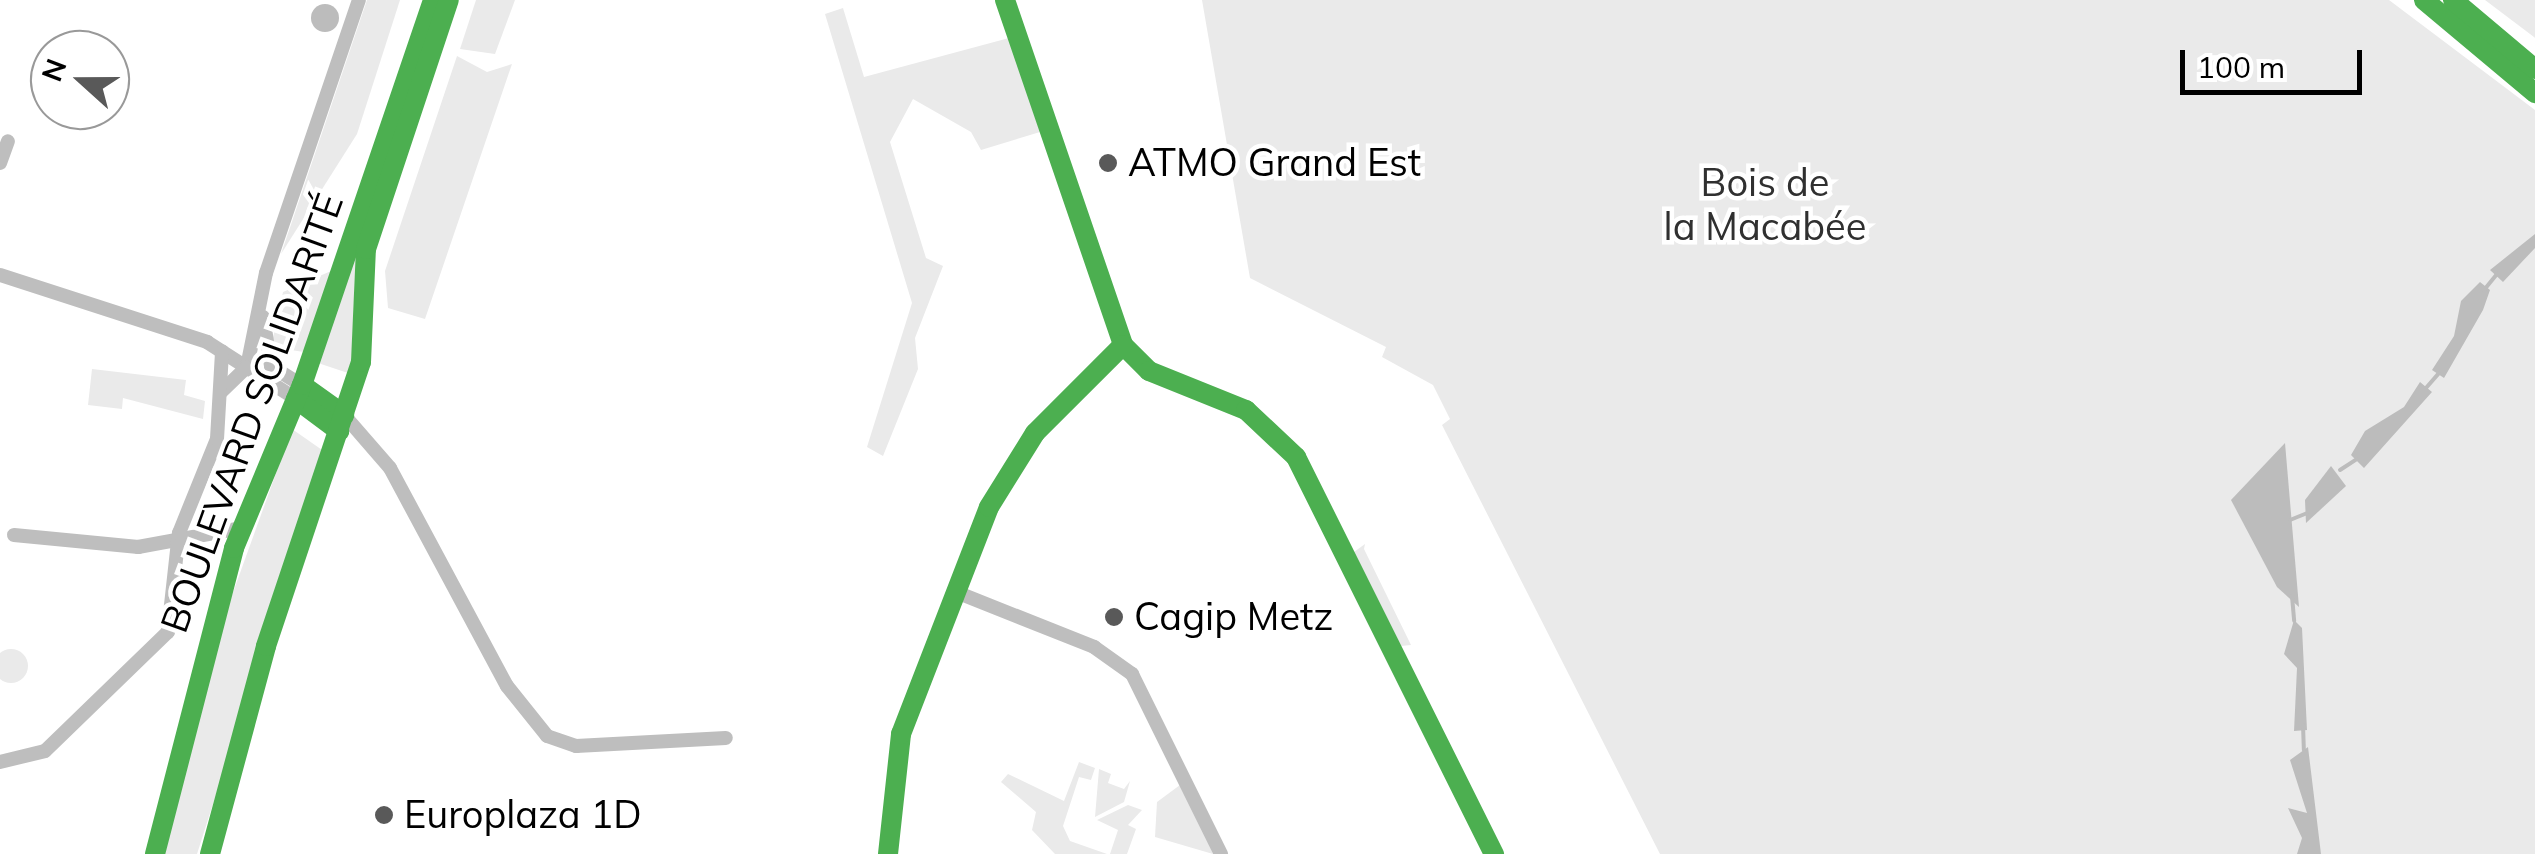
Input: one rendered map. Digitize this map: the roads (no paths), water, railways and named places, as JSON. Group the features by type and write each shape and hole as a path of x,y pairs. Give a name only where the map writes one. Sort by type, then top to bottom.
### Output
{"main road":[{"name":"BOULEVARD SOLIDARITÉ","path":"155,854 242,528 299,392 432,0"},
{"name":"BOULEVARD SOLIDARITÉ","path":"210,854 365,348 366,249 449,0"},
{"path":"1005,0 1123,346 1139,365 1246,410 1296,457 1494,854"},
{"path":"2424,0 2535,93"},
{"path":"2453,0 2535,69"},
{"path":"888,854 902,734 1008,471 1123,346"},
{"path":"1086,387 1139,365"},
{"path":"299,392 342,423"}],"street":[{"path":"220,393 246,367 262,311 266,273 359,0"},
{"path":"0,163 8,141"},
{"path":"0,275 222,351 299,392"},
{"path":"262,311 271,366 299,392"},
{"path":"0,762 44,751 157,650 176,597 178,540 214,455 222,351"},
{"path":"342,423 372,446 513,695 555,742 726,738"},
{"path":"14,535 108,547 242,528"},
{"path":"956,592 1094,648 1132,674 1221,854"}],"waterway":[{"path":"2484,290 2497,274"},
{"path":"2426,388 2439,373"},
{"path":"2340,470 2357,459"},
{"path":"2290,520 2307,513"},
{"path":"2292,596 2294,621"},
{"path":"2303,725 2304,750"}],"place":[{"name":"ATMO Grand Est","path":"1108,163"},
{"name":"Cagip Metz","path":"1114,617"},
{"name":"Europlaza 1D","path":"384,815"}],"park label":[{"name":"Bois de la Macabée","path":"1765,205"}]}
